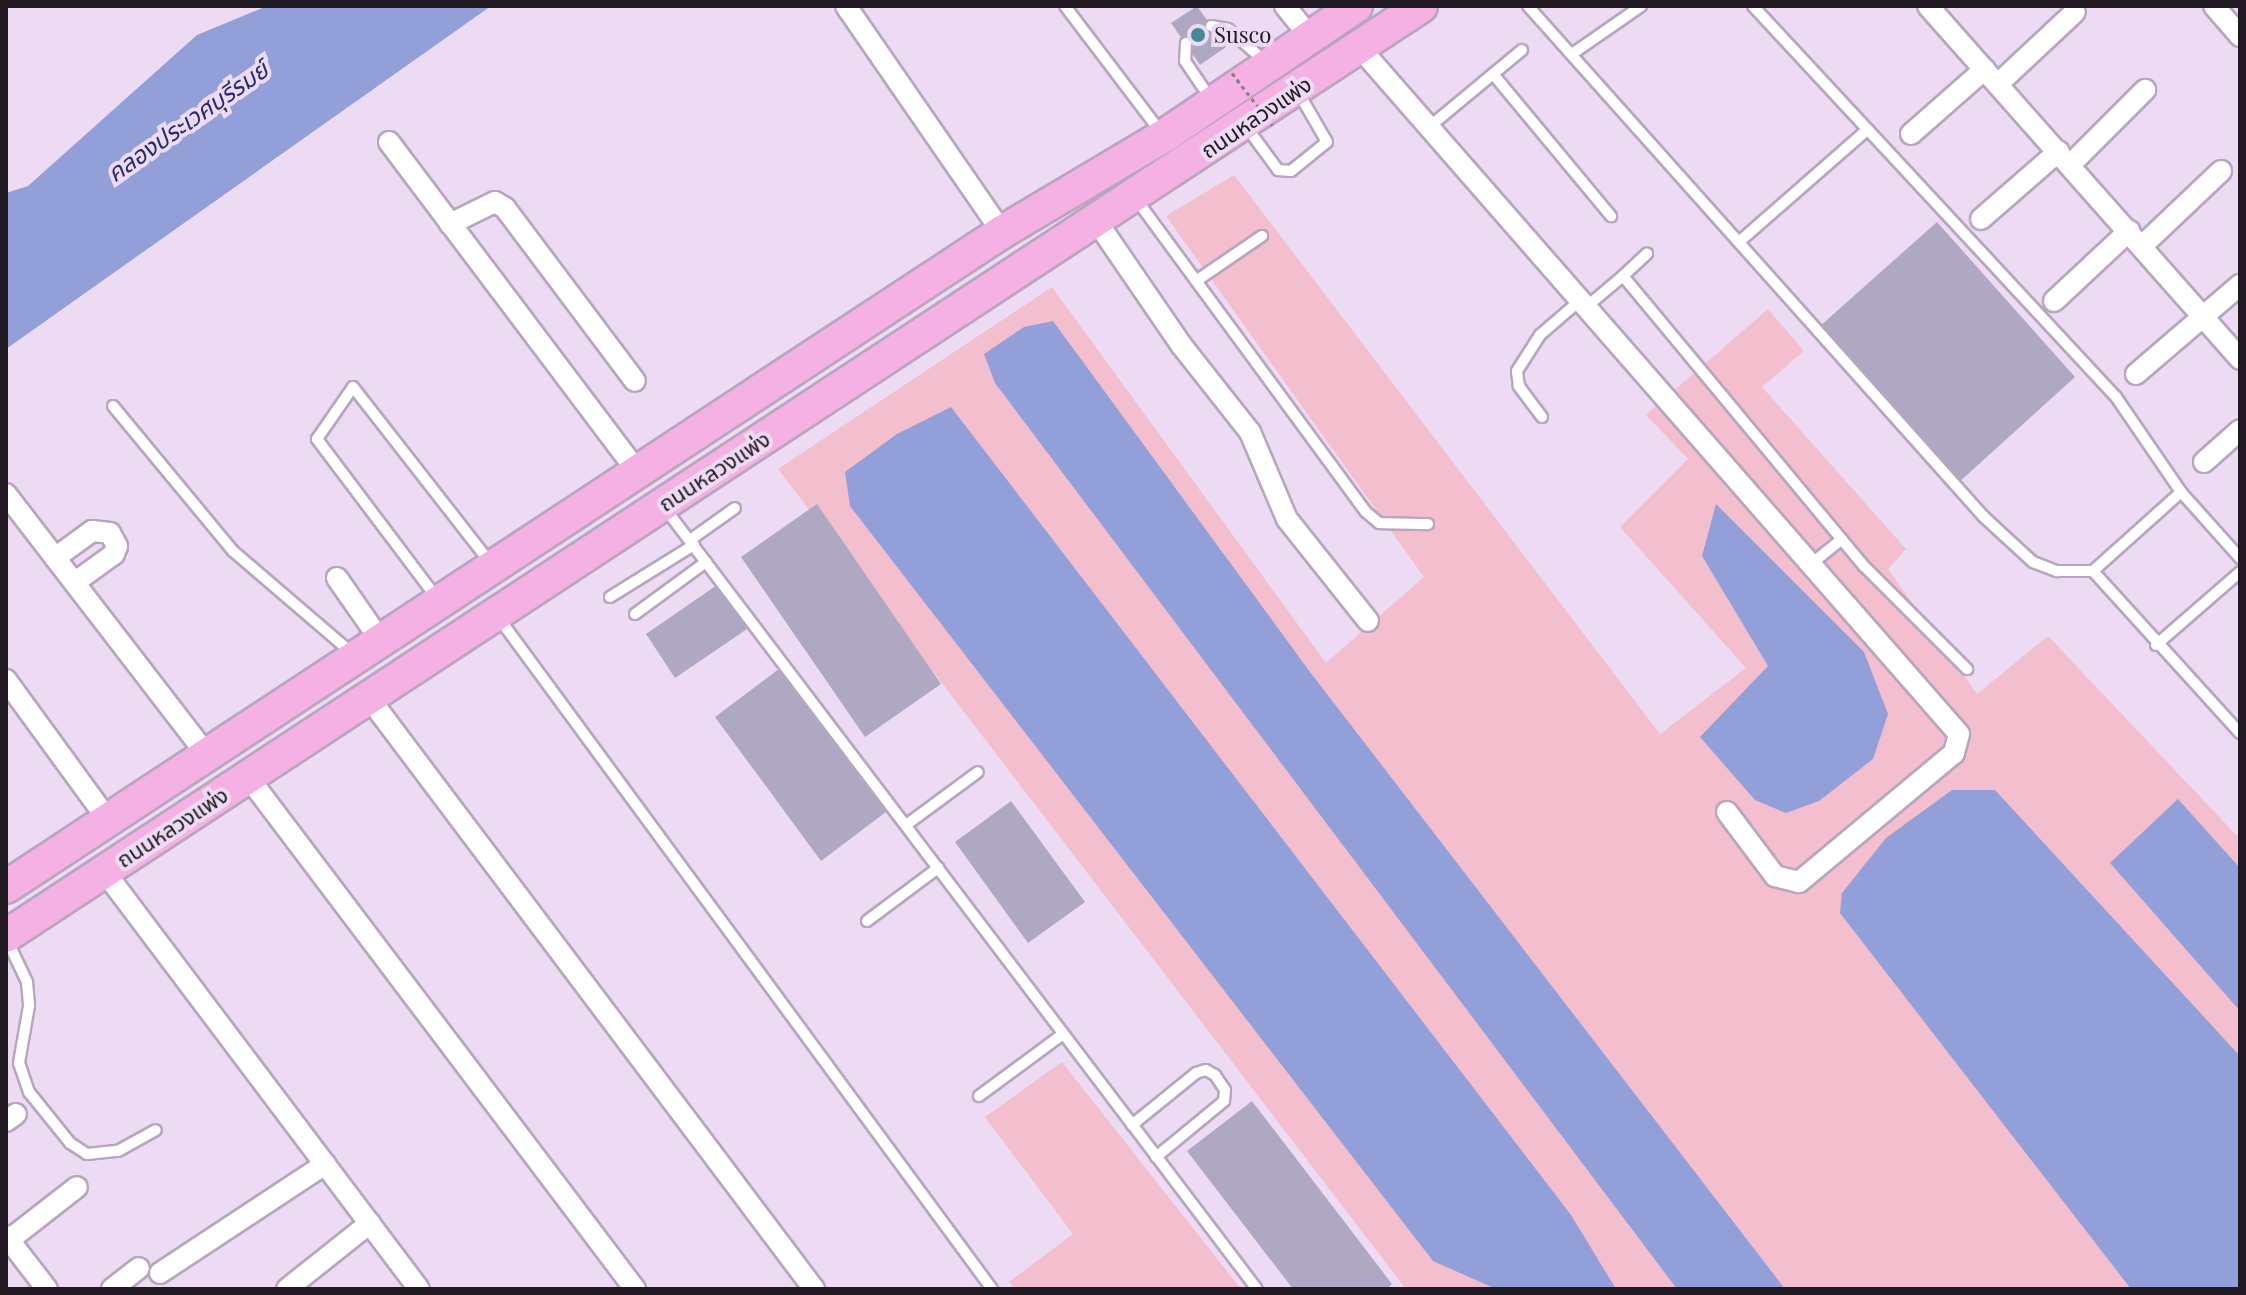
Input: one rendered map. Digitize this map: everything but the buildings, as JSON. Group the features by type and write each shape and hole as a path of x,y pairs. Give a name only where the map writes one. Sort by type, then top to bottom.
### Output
{"main road":[{"name":"ถนนหลวงแพ่ง","path":"6,887 1002,232 1164,136 1270,65 1321,26 1356,6"},
{"name":"ถนนหลวงแพ่ง","path":"10,927 104,871 1135,197 1258,125 1297,91 1421,6"}],"street":[{"path":"846,6 1002,232"},
{"path":"1285,6 1321,26"},
{"path":"1928,6 2240,359"},
{"path":"2214,6 2240,36"},
{"path":"1911,134 1992,77 2075,12"},
{"path":"1359,47 1580,306 1953,726 1960,743 1799,882 1775,876 1727,812"},
{"path":"1981,219 2065,158 2145,90"},
{"path":"389,142 638,472"},
{"path":"2054,301 2221,171"},
{"path":"450,224 495,202 505,208 635,381"},
{"path":"1097,222 1182,346 1250,432 1287,519 1368,621"},
{"path":"2136,374 2240,285"},
{"path":"2204,462 2240,430"},
{"path":"6,494 207,755"},
{"path":"55,558 92,531 110,533 117,546 114,554 74,583"},
{"path":"337,578 369,649"},
{"path":"6,680 108,820"},
{"path":"369,698 814,1289"},
{"path":"248,777 635,1289"},
{"path":"104,871 370,1223 409,1286"},
{"path":"160,1273 325,1164"},
{"path":"47,1289 8,1238 77,1187"},
{"path":"287,1289 370,1223"},
{"path":"112,1289 139,1268"}],"lane":[{"path":"1065,6 1164,136"},
{"path":"1528,6 2010,544 2033,562 2057,571 2093,571 2181,492"},
{"path":"1572,54 1641,6"},
{"path":"1753,6 2116,397 2181,492 2240,558"},
{"path":"1211,26 1228,29 1270,65"},
{"path":"1186,43 1185,61 1213,103"},
{"path":"1428,128 1522,50"},
{"path":"1493,74 1611,216"},
{"path":"1258,125 1278,170 1291,171 1327,142 1297,91"},
{"path":"1739,242 1868,129"},
{"path":"1135,197 1366,512 1379,523 1428,524"},
{"path":"1196,281 1262,236"},
{"path":"1542,417 1519,386 1517,371 1540,335 1623,276 1647,254"},
{"path":"1623,276 1842,539 1967,669"},
{"path":"440,602 317,439 353,387 493,567"},
{"path":"113,406 233,551 369,649"},
{"path":"662,505 1257,1289"},
{"path":"610,597 692,543 735,508"},
{"path":"1810,565 1842,539"},
{"path":"635,614 706,562"},
{"path":"2093,571 2156,645 2240,733"},
{"path":"2156,645 2240,572"},
{"path":"496,614 992,1289"},
{"path":"906,825 978,772"},
{"path":"867,921 938,868"},
{"path":"10,927 27,982 29,1006 19,1063 22,1079 37,1102 70,1143 87,1154 118,1151 156,1130"},
{"path":"979,1096 1063,1034"},
{"path":"1132,1125 1196,1073 1206,1070 1215,1075 1225,1090 1224,1101 1156,1157"}],"path":[{"path":"1232,73 1258,125"}],"shaded area":[{"path":"1234,175 1660,734 1746,668 1620,527 1688,459 1646,415 1768,309 1804,351 1762,387 1906,549 1888,569 1977,694 2048,636 2240,839 2240,1289 1406,1289 778,469 1052,287 1326,663 1424,577 1166,216"},
{"path":"1062,1062 1241,1289 1015,1289 1009,1282 1073,1234 985,1117"}],"water":[{"name":"คลองประเวศบุรีรมย์","path":"267,6 491,6 6,349 6,193 28,186 197,35"},
{"path":"1053,321 1310,672 1785,1289 1677,1289 995,383 984,354 1024,327"},
{"path":"951,407 1571,1215 1616,1289 1496,1289 1433,1261 850,506 845,472 897,434"},
{"path":"1716,504 1864,652 1888,714 1873,759 1819,801 1786,813 1755,800 1700,737 1768,666 1702,556"},
{"path":"1952,790 1995,790 2240,1056 2240,1289 2131,1289 1840,913 1842,893 1886,838"},
{"path":"2178,799 2240,868 2240,1011 2110,863"}],"place":[{"name":"Susco","path":"1198,35"}]}
